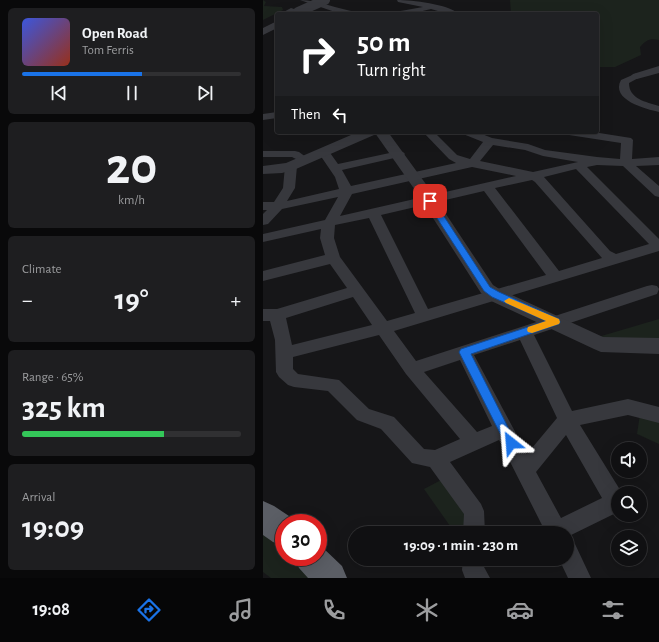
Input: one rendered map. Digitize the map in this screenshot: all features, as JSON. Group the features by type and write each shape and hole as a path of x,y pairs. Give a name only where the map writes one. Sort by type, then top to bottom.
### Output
{"highway":[{"path":"263,516 275,525"},
{"path":"319,566 330,578"}],"street":[{"path":"304,0 340,12"},
{"path":"294,12 313,0"},
{"path":"295,12 325,0"},
{"path":"401,0 435,7 448,12"},
{"path":"409,12 435,7"},
{"path":"263,26 275,19"},
{"path":"263,32 275,25"},
{"path":"659,78 648,72 624,82 625,91 634,101 659,109"},
{"path":"263,117 275,116"},
{"path":"263,170 281,169 298,163 364,134"},
{"path":"383,134 399,154 487,289 495,295 601,344 659,346"},
{"path":"430,134 453,157 473,164 534,176 539,179 605,254 613,260"},
{"path":"472,134 490,141 528,147 543,153 597,161 626,163 659,162"},
{"path":"584,134 627,140 626,163"},
{"path":"263,206 277,207 473,164 490,141"},
{"path":"324,152 345,186 346,192 340,206 328,224 326,240 333,258 412,369 474,442"},
{"path":"263,154 295,154 298,163 289,188 277,207 263,221"},
{"path":"335,168 399,154"},
{"path":"264,239 597,161"},
{"path":"626,163 659,193"},
{"path":"284,353 384,328 659,246 578,165"},
{"path":"488,187 555,276"},
{"path":"373,214 423,316"},
{"path":"263,276 333,258"},
{"path":"412,369 652,290"},
{"path":"356,291 270,315 283,340 285,372 294,380 333,385 363,415 387,423 419,457 436,459 503,430"},
{"path":"525,332 567,420 617,502 568,526"},
{"path":"465,352 503,430 553,526"},
{"path":"525,471 567,420 628,407 659,415"},
{"path":"436,459 474,511 474,526"},
{"path":"473,566 473,570 479,578"},
{"path":"574,566 580,578"}],"shaded area":[{"path":"263,0 266,2 264,6 282,7 283,10 275,12 275,14 263,20"},
{"path":"510,0 659,0 659,40 651,39 646,41 640,47 641,55 615,67 599,67 599,12 511,12"},
{"path":"659,319 659,341 598,337"},
{"path":"640,414 659,419 659,444 637,434"},
{"path":"443,479 467,514 464,526 450,526 424,489"},
{"path":"263,526 275,537 275,566 304,566 314,578 271,578 263,572"}],"slow traffic":[{"path":"509,301 555,322 532,330"}],"route":[{"path":"430,201 487,289 495,295 555,322 465,352 511,443"}]}
